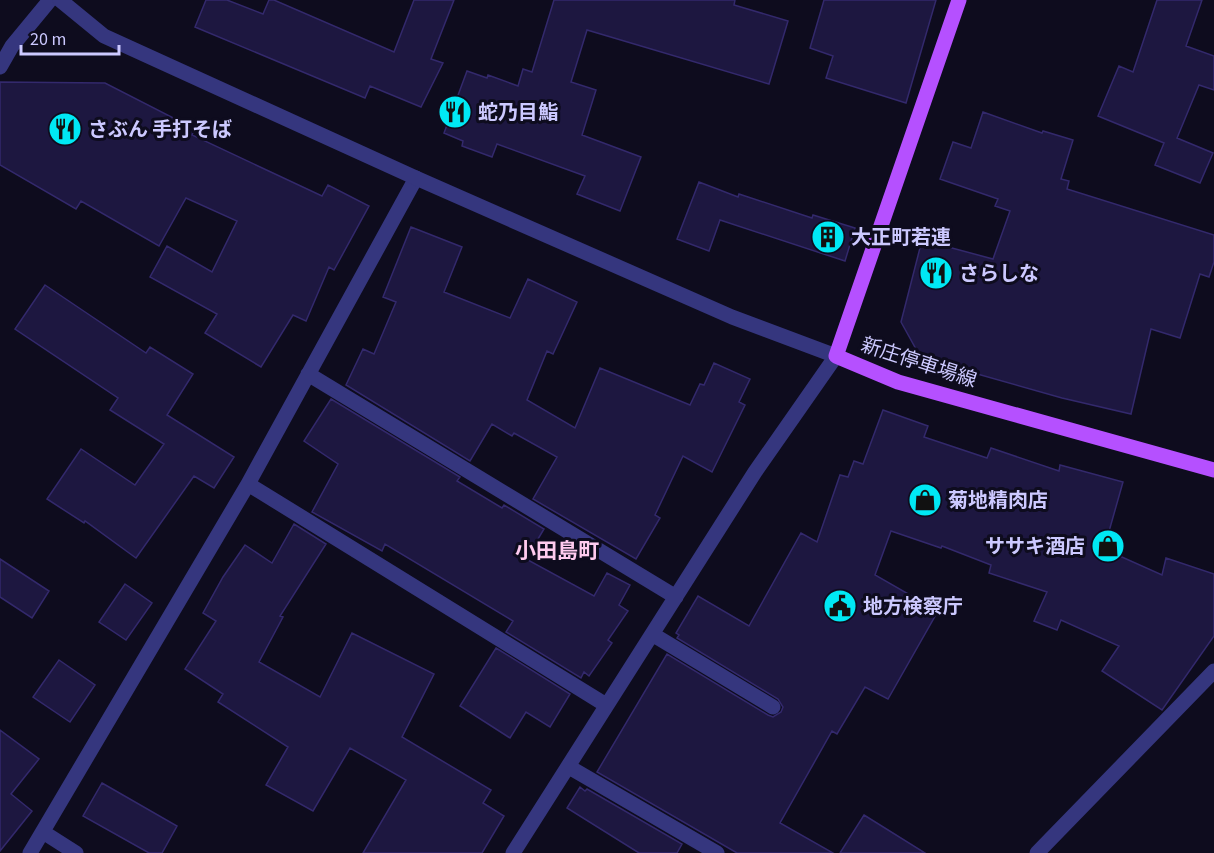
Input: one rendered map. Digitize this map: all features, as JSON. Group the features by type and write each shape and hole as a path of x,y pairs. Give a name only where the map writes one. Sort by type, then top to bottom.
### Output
{"main road":[{"name":"新庄停車場線","path":"959,0 836,356 898,382 1214,470"}],"street":[{"path":"0,67 12,46 50,0"},
{"path":"60,0 104,36 732,318 836,356 755,472 513,853"},
{"path":"30,853 248,484 416,178"},
{"path":"308,374 676,597"},
{"path":"248,484 606,705"},
{"path":"652,634 773,707"},
{"path":"1037,853 1214,671"},
{"path":"568,766 717,853"},
{"path":"43,832 76,853"}],"building":[{"path":"206,0 227,0 263,14 269,0 274,0 394,52 414,0 454,0 431,59 443,63 421,107 370,86 365,98 195,27"},
{"path":"554,0 735,0 734,5 788,21 769,84 587,30 571,82 596,90 582,135 641,157 620,211 577,194 585,176 497,144 492,157 462,146 463,141 444,133 467,71 487,78 488,75 518,86 523,69 532,72"},
{"path":"824,0 936,0 906,103 826,78 833,56 810,48"},
{"path":"1157,0 1202,0 1186,46 1214,56 1214,90 1199,85 1177,138 1213,153 1200,183 1155,165 1164,143 1098,116 1119,66 1133,72"},
{"path":"0,82 105,83 195,129 192,135 322,196 328,185 369,206 334,270 329,267 306,321 293,315 261,367 205,333 217,314 150,277 167,246 212,272 237,221 186,198 159,246 81,201 76,209 0,165"},
{"path":"983,112 1042,133 1043,131 1073,140 1061,179 1069,181 1067,189 1214,235 1214,262 1209,277 1200,274 1180,338 1151,329 1131,414 1062,398 921,358 901,322 922,240 993,259 1010,211 995,206 998,199 940,179 953,142 971,148"},
{"path":"699,182 738,197 739,194 812,218 813,215 855,228 845,261 720,220 709,251 677,239"},
{"path":"411,227 462,247 444,292 510,318 528,279 577,302 553,354 547,351 527,400 575,428 600,368 690,405 700,384 704,385 714,363 750,379 739,402 745,405 712,472 683,456 655,515 660,518 636,559 533,499 557,457 514,433 512,436 492,424 470,461 346,385 363,349 374,354 396,302 383,297"},
{"path":"45,285 146,353 150,347 193,374 167,415 234,457 214,488 194,476 136,558 85,521 84,523 47,499 81,449 135,485 164,444 110,410 118,398 15,329"},
{"path":"331,399 460,477 457,481 502,508 504,505 544,529 526,559 594,596 607,573 630,585 619,605 628,611 608,640 612,643 589,676 584,672 581,678 506,632 513,621 385,544 382,551 312,512 338,464 304,441"},
{"path":"883,410 928,426 924,437 987,458 991,448 1059,471 1060,465 1123,482 1104,549 1162,575 1166,558 1214,574 1214,636 1162,710 1102,671 1119,646 1061,620 1057,630 1034,621 1047,592 989,573 991,565 942,546 941,548 891,531 875,575 938,611 888,699 865,687 837,734 832,731 780,823 833,853 737,853 597,772 667,654 768,715 773,717 781,712 783,707 778,699 677,638 679,635 676,633 698,596 749,626 801,533 817,542 840,475 848,477 854,461 863,464"},
{"path":"294,524 326,544 280,616 283,617 259,662 320,697 352,633 434,674 402,737 491,790 483,803 504,816 482,853 363,853 406,780 350,748 313,811 266,785 288,747 218,702 223,694 185,669 216,621 203,613 223,577 245,545 272,563"},
{"path":"0,559 49,591 32,618 0,597"},
{"path":"125,584 152,603 126,640 99,622"},
{"path":"496,648 570,694 550,727 526,712 510,738 460,706"},
{"path":"59,660 95,685 70,722 33,697"},
{"path":"0,730 39,759 11,794 32,811 0,851"},
{"path":"102,783 177,826 162,853 149,853 83,816"},
{"path":"580,787 682,844 677,853 639,853 567,808"},
{"path":"864,815 925,853 840,853"}],"place":[{"name":"蛇乃目鮨","path":"455,112"},
{"name":"さぶん 手打そば","path":"65,129"},
{"name":"大正町若連","path":"828,237"},
{"name":"さらしな","path":"936,273"},
{"name":"菊地精肉店","path":"925,500"},
{"name":"ササキ酒店","path":"1108,546"},
{"name":"地方検察庁","path":"840,606"}],"district":[{"name":"小田島町","path":"557,551"}]}
